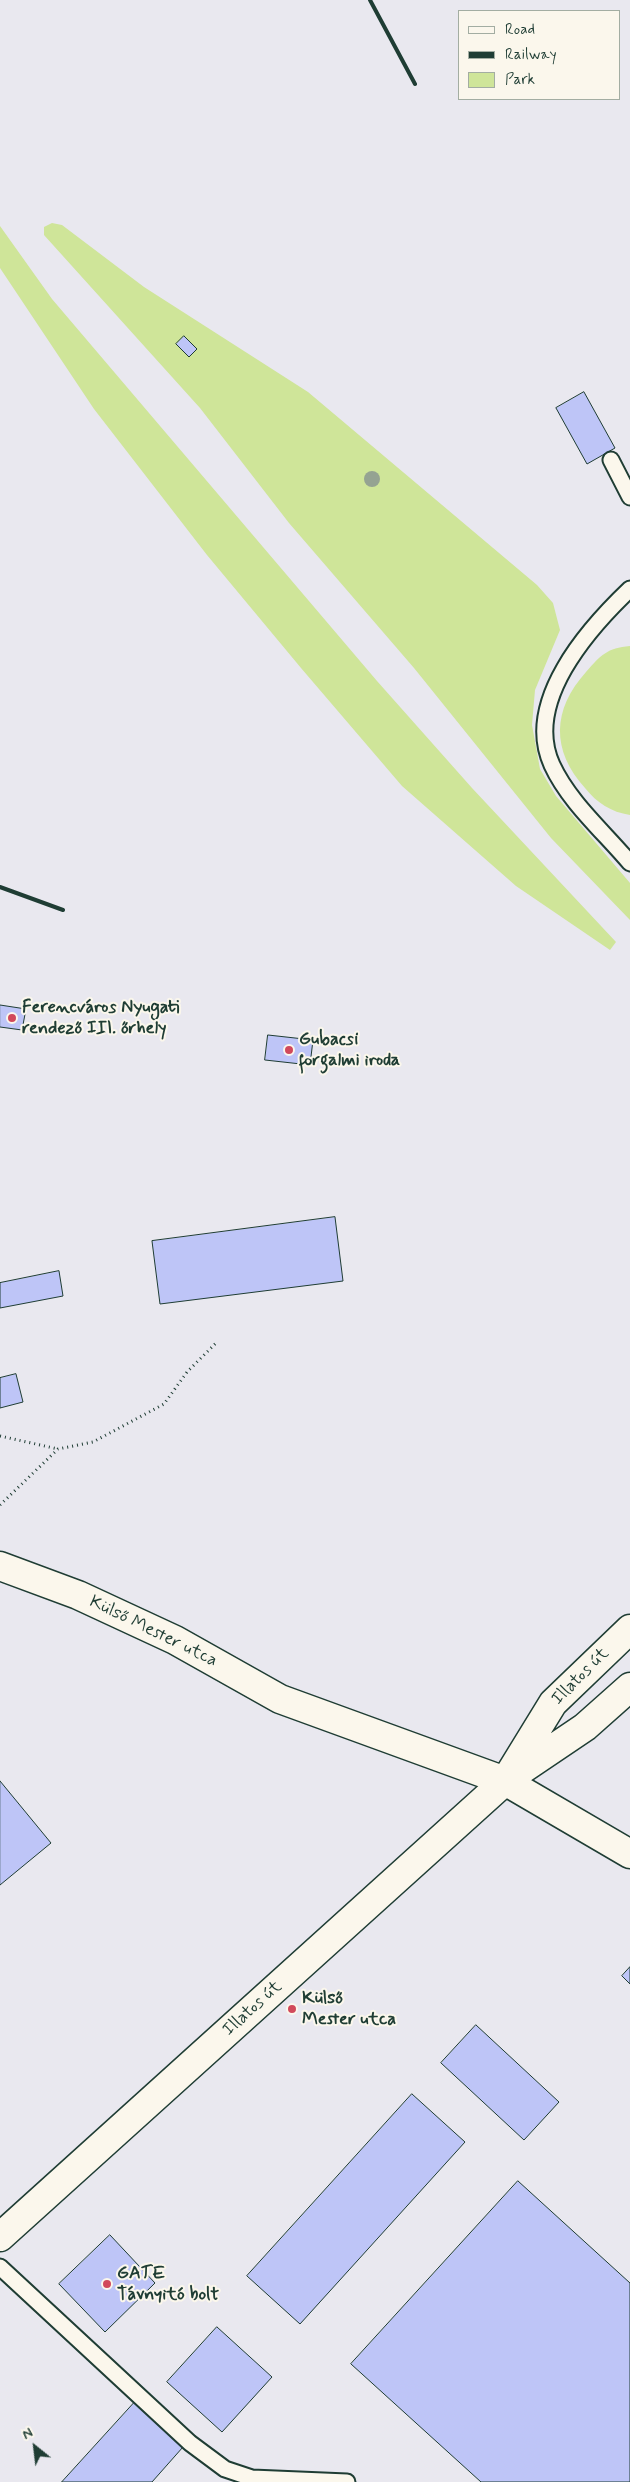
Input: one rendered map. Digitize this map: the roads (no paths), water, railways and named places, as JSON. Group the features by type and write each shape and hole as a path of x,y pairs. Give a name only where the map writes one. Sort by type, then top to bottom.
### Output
{"street":[{"name":"Külső Mester utca","path":"0,1566 78,1595 175,1640 280,1699 505,1781 630,1854"},
{"name":"Illatos út","path":"505,1781 553,1703 630,1629"},
{"name":"Illatos út","path":"0,2236 505,1781 585,1727 630,1687"}],"lane":[{"path":"611,460 630,497"},
{"path":"629,859 566,789 552,765 544,740 554,688 570,658 630,588"},
{"path":"0,2268 185,2438 225,2468 252,2478 347,2482"}],"railway":[{"path":"370,0 415,84"},
{"path":"0,887 63,910"}],"place":[{"name":"Ferencváros Nyugati rendező III. őrhely","path":"12,1018"},
{"name":"Gubacsi forgalmi iroda","path":"289,1050"},
{"name":"Külső Mester utca","path":"292,2009"},
{"name":"GATE Távnyitó bolt","path":"107,2284"}]}
